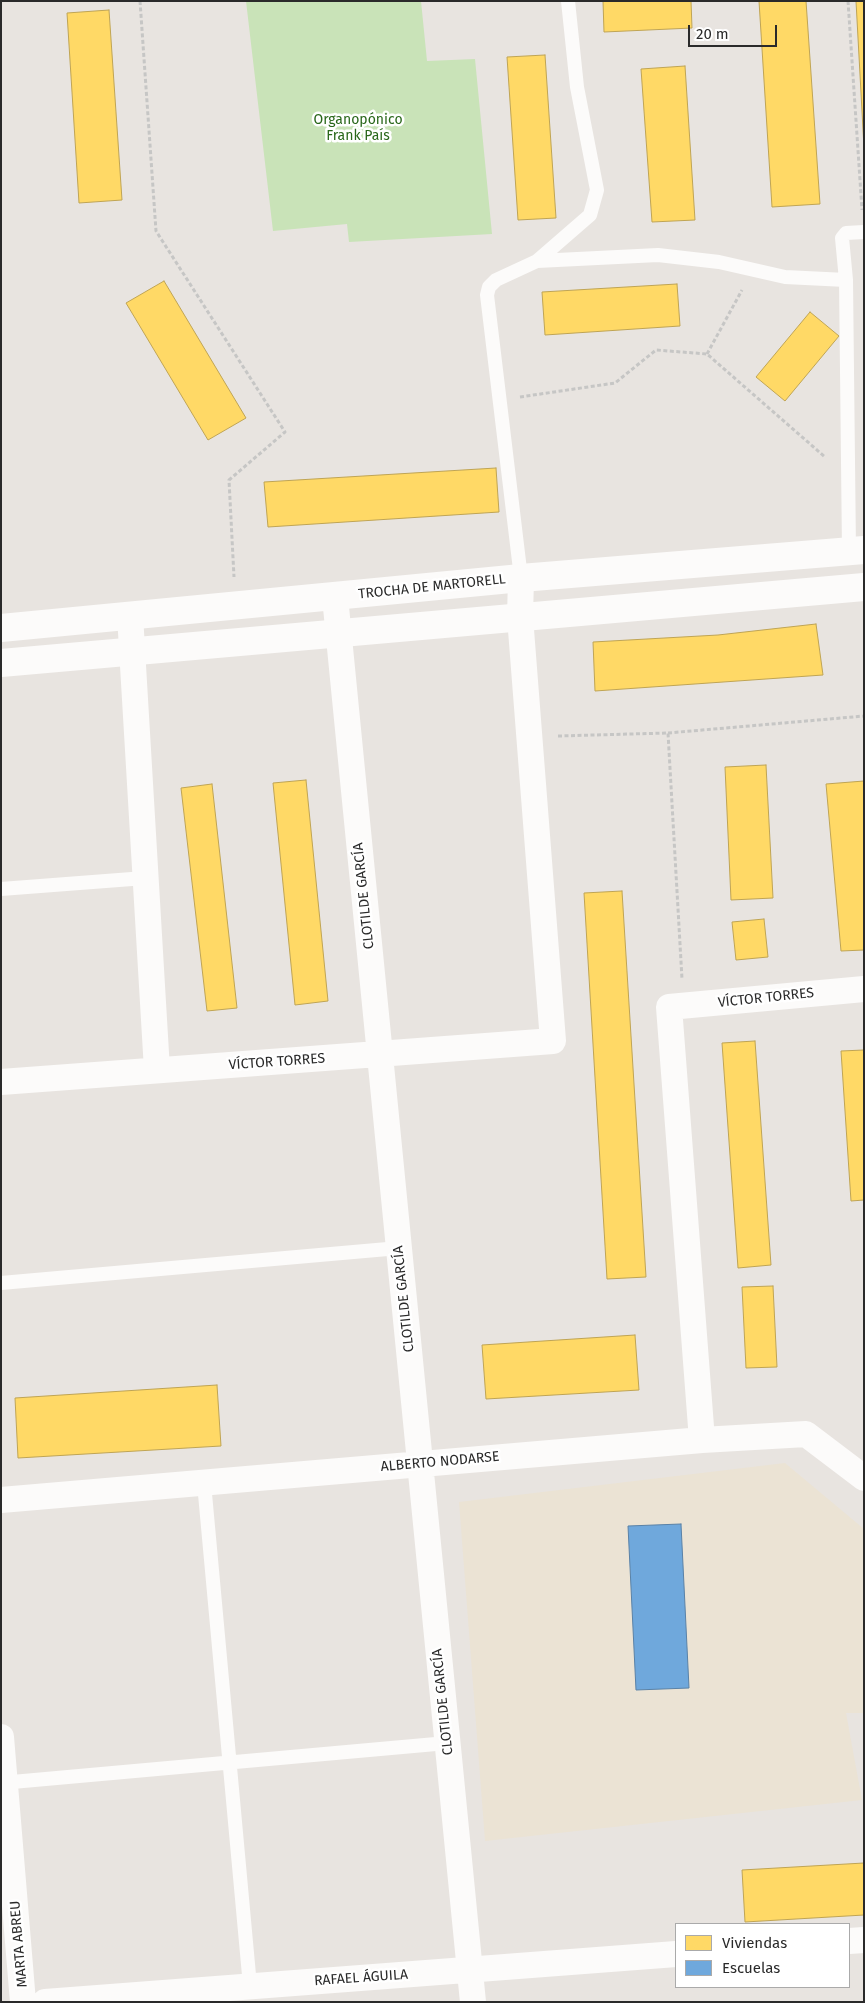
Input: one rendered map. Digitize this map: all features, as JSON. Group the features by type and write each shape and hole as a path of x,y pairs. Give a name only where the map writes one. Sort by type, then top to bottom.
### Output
{"street":[{"name":"TROCHA DE MARTORELL","path":"1,628 521,578 856,550"},
{"path":"521,578 520,617 529,736"},
{"path":"1,663 864,587"},
{"name":"CLOTILDE GARCÍA","path":"335,597 473,2002"},
{"path":"130,615 157,1070"},
{"name":"VÍCTOR TORRES","path":"1,1082 553,1041 529,736"},
{"name":"VÍCTOR TORRES","path":"676,1007 864,989"},
{"path":"676,1007 702,1440"},
{"name":"ALBERTO NODARSE","path":"1,1500 702,1440 806,1434 864,1478"},
{"name":"MARTA ABREU","path":"1,1737 3,1783 23,2002"},
{"path":"850,1941 864,1940"},
{"name":"RAFAEL ÁGUILA","path":"45,2002 675,1954"}],"lane":[{"path":"521,578 487,296 489,287 496,280 537,261 590,214 597,190 577,87 568,1"},
{"path":"856,550 848,476 846,280 842,238 846,233 863,232"},
{"path":"537,261 658,254 719,262 785,277 846,280"},
{"path":"1,889 145,878"},
{"path":"1,1283 399,1248"},
{"path":"204,1483 228,1764 250,1986"},
{"path":"3,1783 447,1744"}],"path":[{"path":"140,1 156,231 285,432 229,480 235,605"},
{"path":"848,1 863,232"},
{"path":"707,354 753,270"},
{"path":"500,400 615,383 656,350 707,354 848,476"},
{"path":"529,736 668,733 864,716"},
{"path":"668,733 676,1007"}],"shaded area":[{"path":"785,1463 864,1529 864,1713 846,1713 862,1800 485,1841 459,1502"}],"green space":[{"name":"Organopónico Frank País","path":"246,1 421,1 427,61 475,59 492,234 349,242 347,224 273,231"}],"building: Viviendas":[{"path":"603,1 691,1 692,28 604,32"},
{"path":"759,1 806,1 820,204 772,207"},
{"path":"856,1 864,1 864,148"},
{"path":"109,10 122,200 79,203 67,13"},
{"path":"545,55 556,218 518,220 507,57"},
{"path":"685,66 695,220 652,222 641,69"},
{"path":"164,281 246,418 208,440 126,303"},
{"path":"677,284 680,326 545,335 542,292"},
{"path":"810,312 839,336 785,401 756,377"},
{"path":"496,468 499,512 268,527 264,482"},
{"path":"816,624 823,675 595,691 593,642 718,635"},
{"path":"766,765 773,898 731,900 725,767"},
{"path":"306,780 328,1001 295,1005 273,783"},
{"path":"864,781 864,950 841,951 826,784"},
{"path":"212,784 237,1008 207,1011 181,788"},
{"path":"622,891 646,1277 607,1279 584,893"},
{"path":"764,919 768,957 736,960 732,922"},
{"path":"755,1041 771,1265 738,1268 722,1043"},
{"path":"864,1050 864,1200 851,1201 841,1051"},
{"path":"773,1286 777,1367 746,1368 742,1287"},
{"path":"635,1335 639,1390 486,1399 482,1345"},
{"path":"217,1385 221,1446 18,1458 15,1398"},
{"path":"864,1863 864,1915 745,1922 742,1870"}],"building: Escuelas":[{"path":"681,1524 689,1688 636,1690 628,1526"}]}
